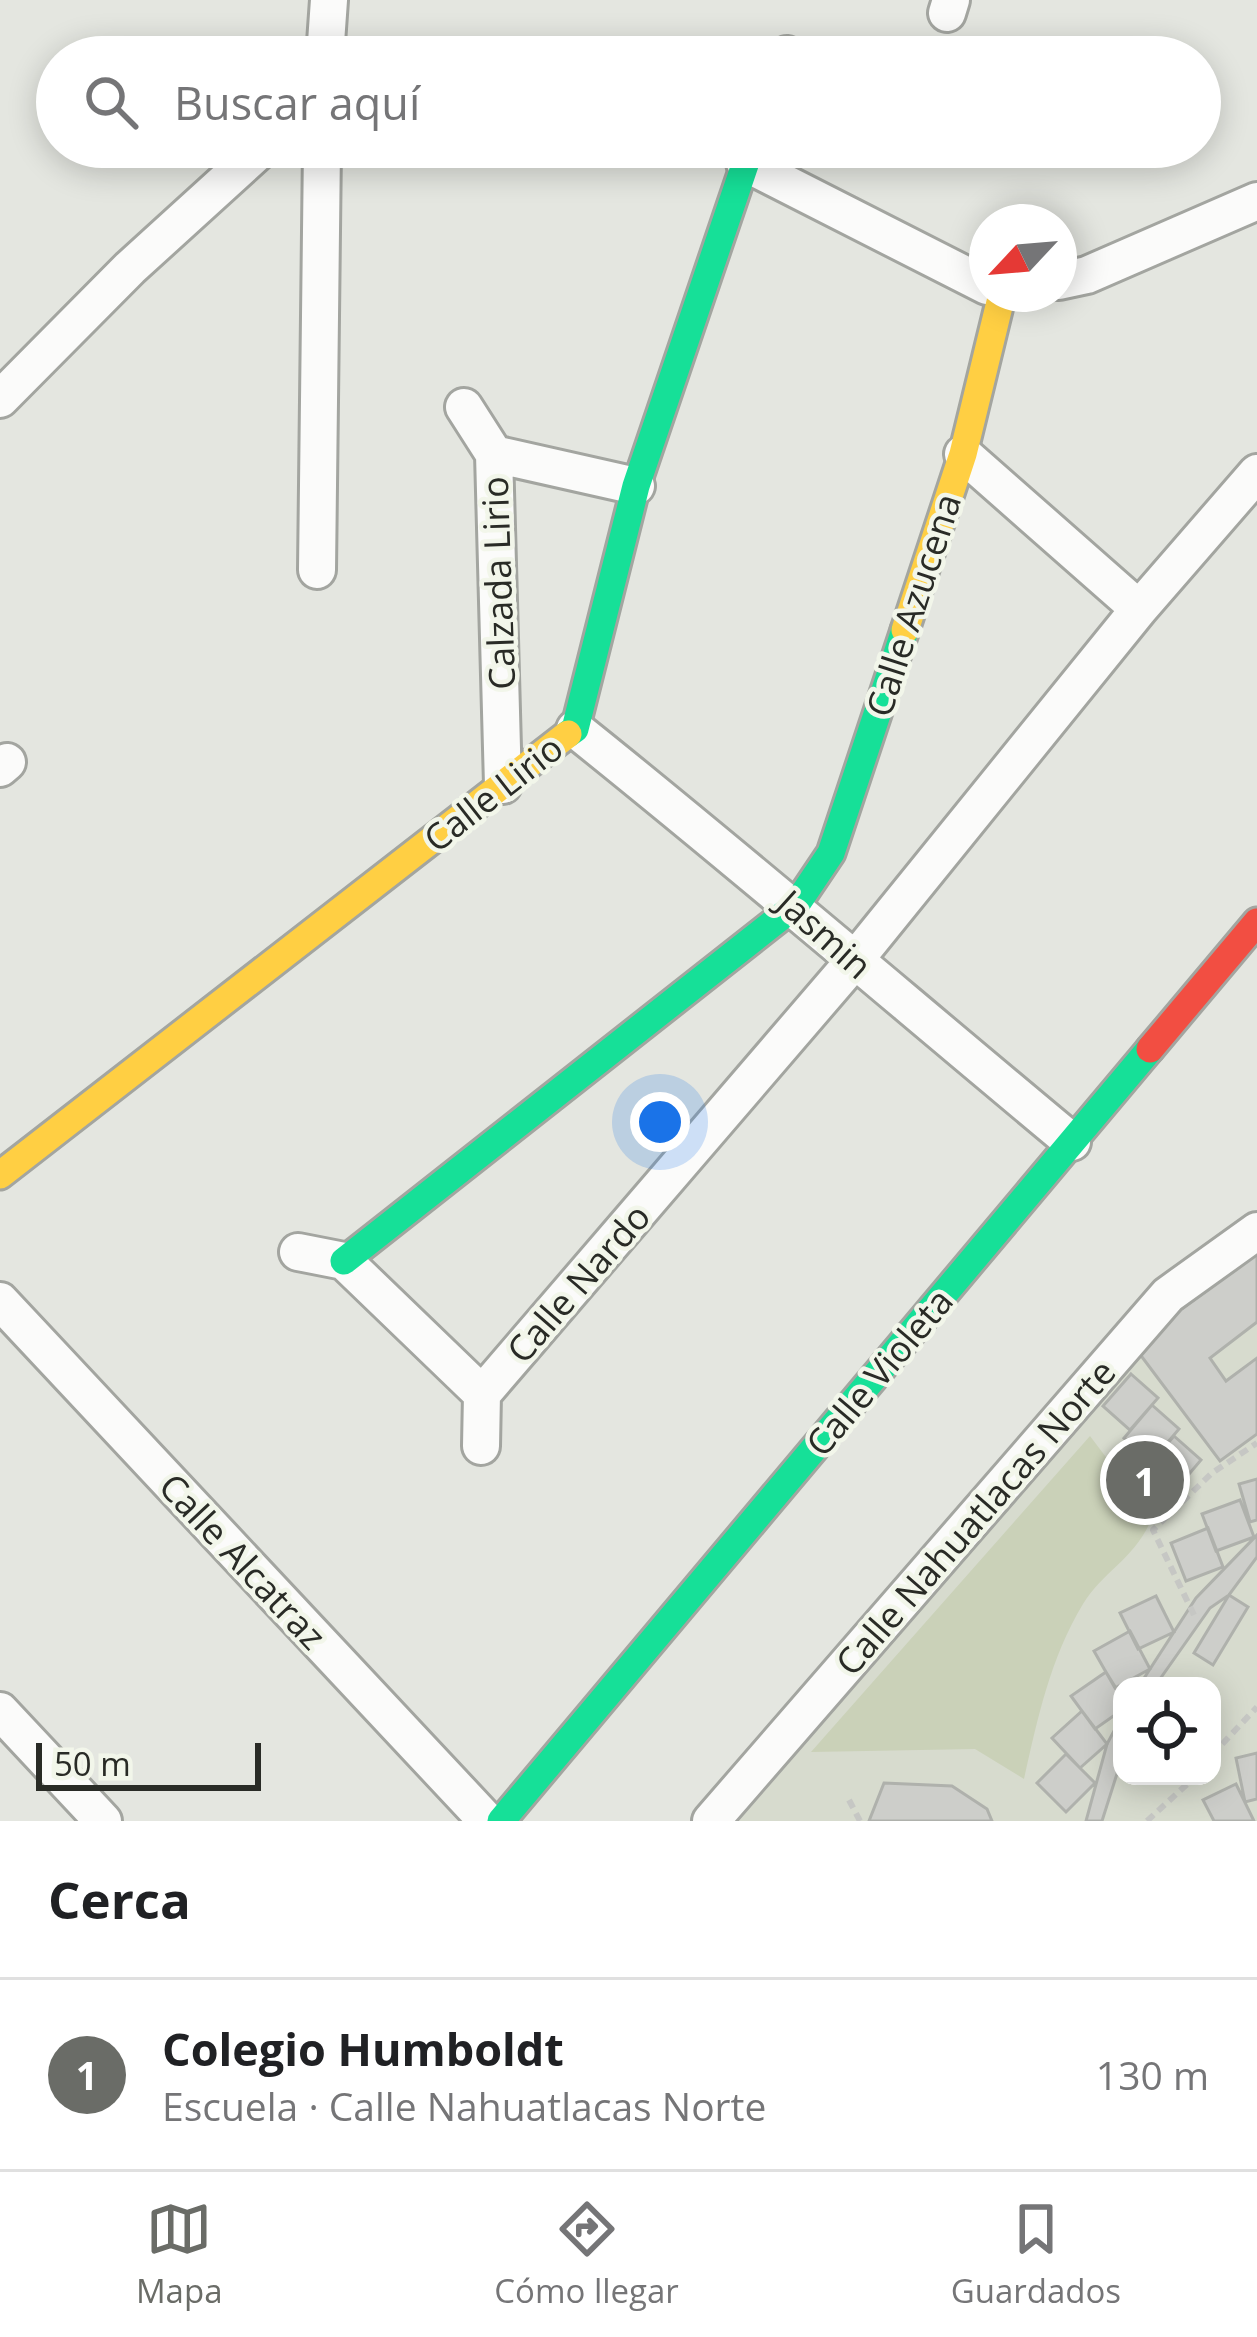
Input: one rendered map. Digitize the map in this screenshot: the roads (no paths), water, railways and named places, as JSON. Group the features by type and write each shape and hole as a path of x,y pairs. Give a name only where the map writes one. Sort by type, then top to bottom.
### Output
{"street":[{"path":"326,36 329,0"},
{"path":"0,398 130,268 240,168"},
{"path":"317,570 322,168"},
{"name":"Calle Lirio","path":"0,1175 575,729 636,486 744,168"},
{"path":"772,168 969,276"},
{"path":"1077,276 1257,202"},
{"name":"Calle Azucena","path":"796,905 831,853 963,454 998,312"},
{"path":"464,407 494,454"},
{"name":"Calzada Lirio","path":"503,785 494,454 636,486"},
{"path":"963,454 1139,609"},
{"name":"Calle Nardo","path":"344,1262 482,1394 854,961 1139,609 1257,473"},
{"name":"Jasmin","path":"575,729 796,905 854,961 1072,1142"},
{"path":"298,1252 344,1262 796,905"},
{"name":"Calle Violeta","path":"500,1821 1257,922"},
{"name":"Calle Nahuatlacas Norte","path":"711,1821 1168,1295 1257,1231"},
{"name":"Calle Alcatraz","path":"0,1301 487,1821"},
{"path":"481,1445 482,1394"},
{"path":"0,1711 103,1821"}],"place":[{"name":"Colegio Humboldt","path":"1145,1480"}]}
